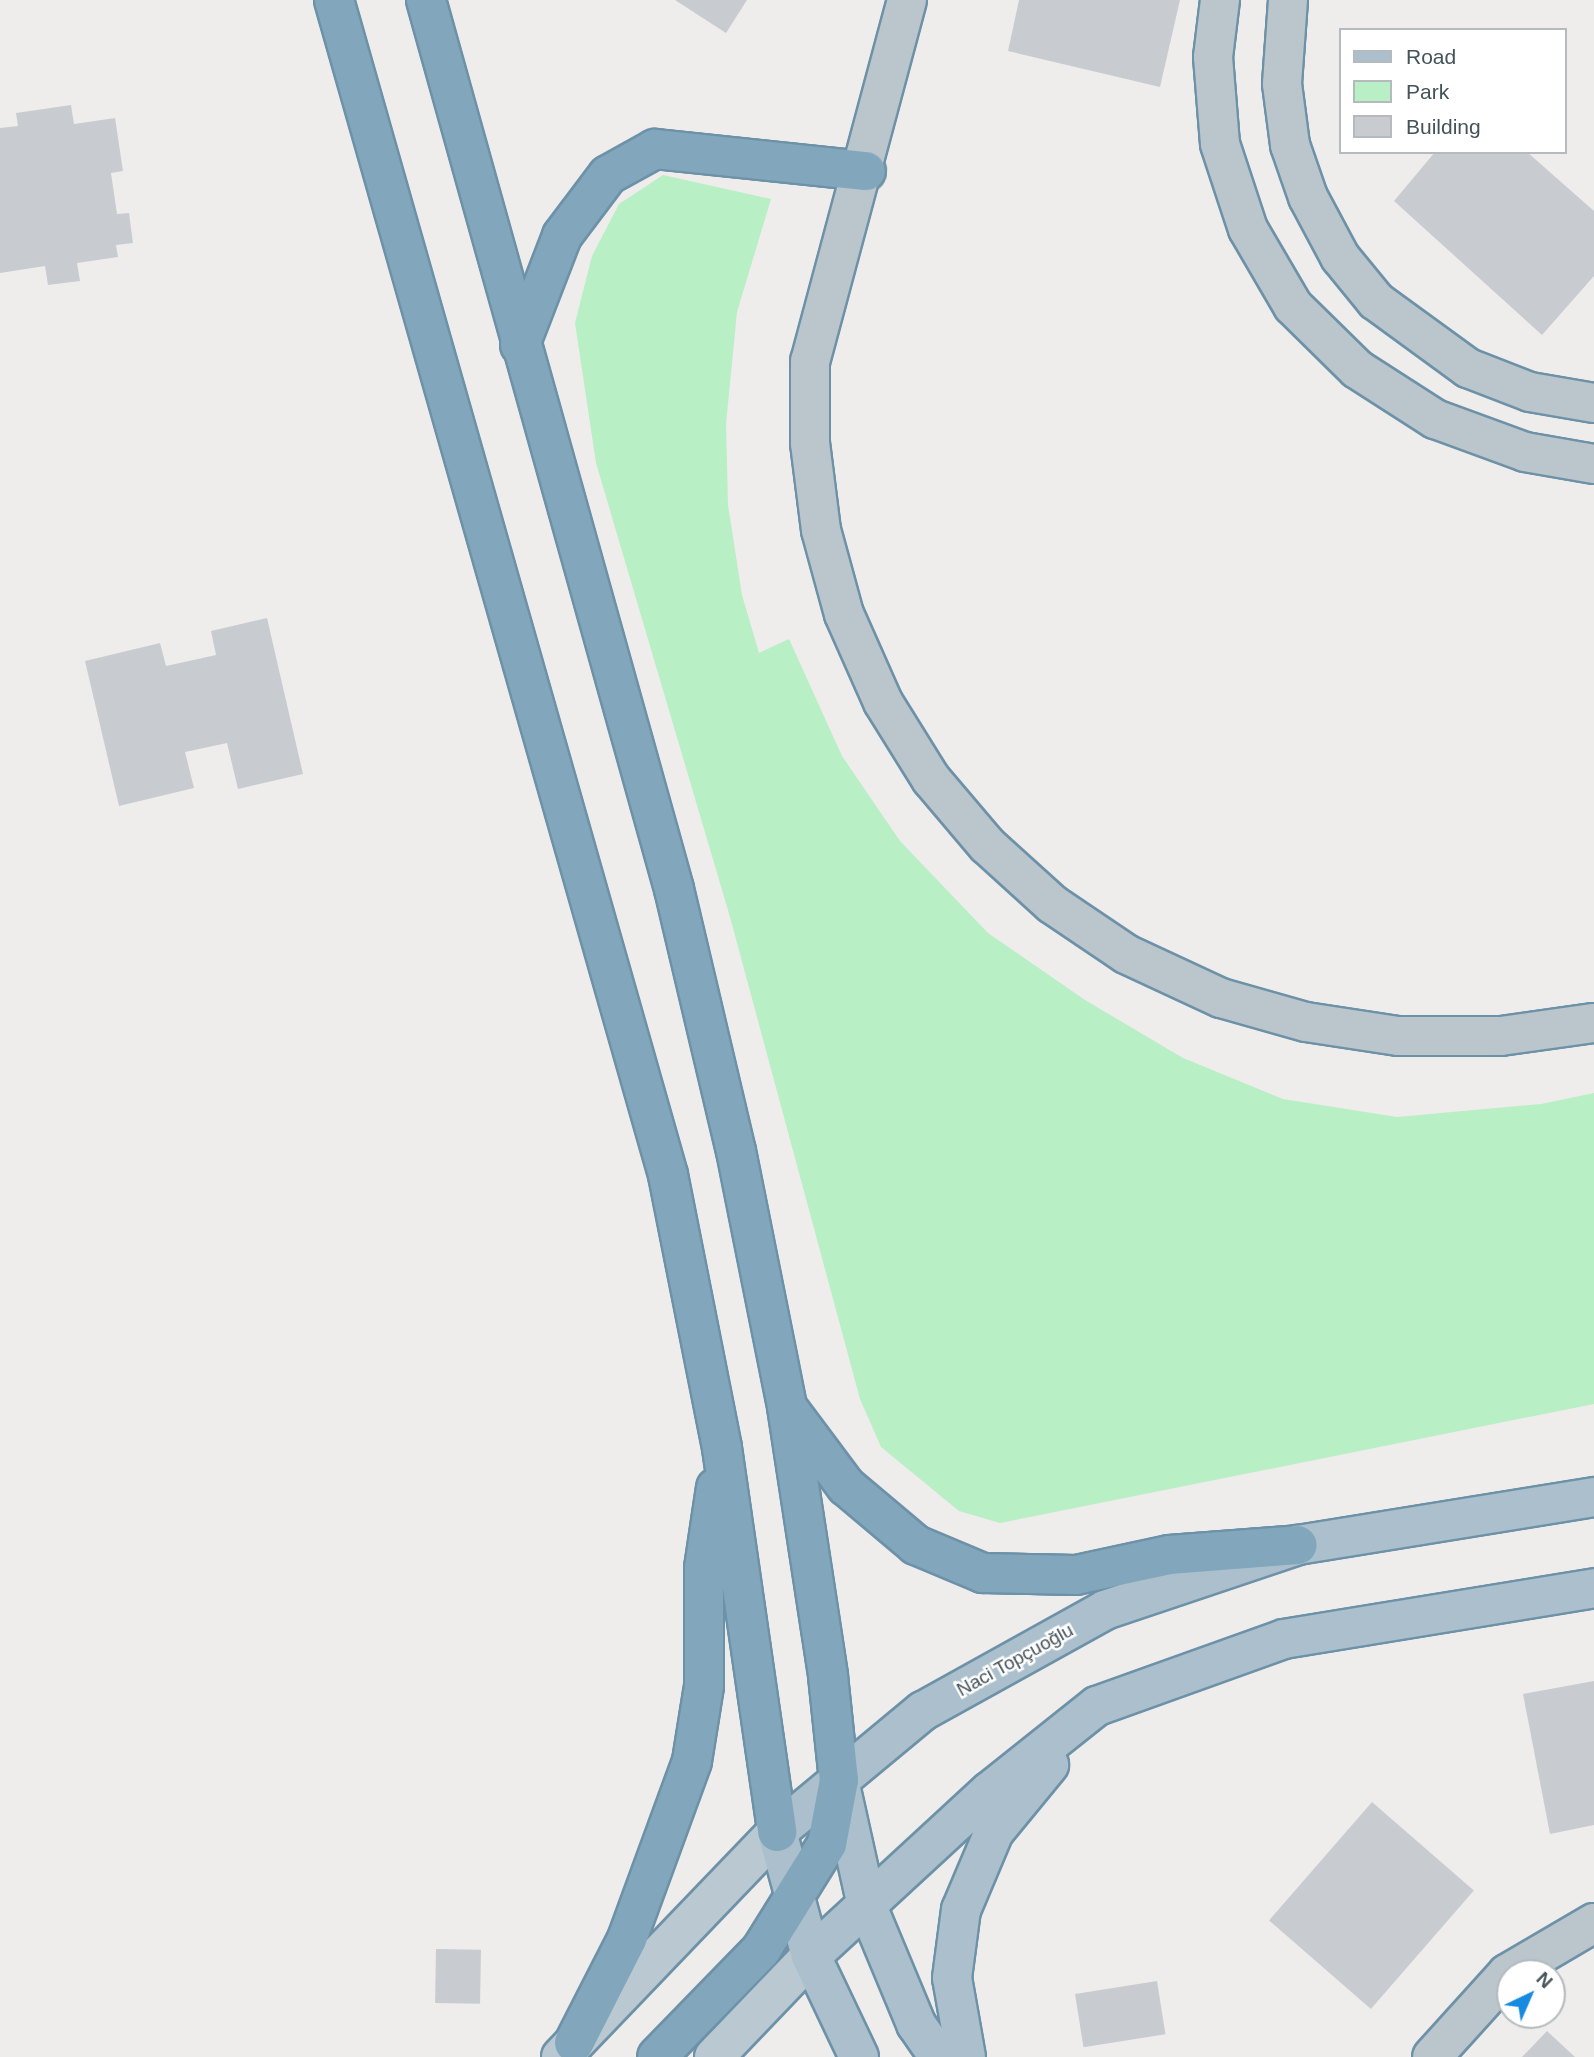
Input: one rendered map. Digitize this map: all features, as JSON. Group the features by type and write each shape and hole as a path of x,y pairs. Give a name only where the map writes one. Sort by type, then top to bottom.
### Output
{"highway":[{"path":"334,0 668,1175 722,1448 777,1832"},
{"path":"426,0 520,345 674,889 736,1151 787,1407 839,1780 827,1844 799,1897 761,1950 657,2057"},
{"path":"520,345 562,236 608,175 655,149 866,171"},
{"path":"787,1407 866,1503 916,1545 983,1573 1076,1575 1169,1555 1298,1545"},
{"path":"568,2050 627,1939 692,1761 704,1686 704,1568 722,1448"}],"main road":[{"name":"Naci Topçuoğlu","path":"568,2050 777,1832 839,1780 923,1712 1105,1610 1298,1545 1594,1497"},
{"path":"714,2057 811,1956 990,1791 1097,1706 1284,1639 1594,1588"},
{"path":"966,2057 952,1978 961,1910 994,1832 1097,1706"},
{"path":"839,1780 867,1906 916,2024 939,2057"},
{"path":"777,1832 799,1897 811,1956 859,2057"}],"street":[{"path":"907,0 866,171 810,361 810,443 821,530 844,614 883,702 931,779 987,845 1052,904 1126,954 1221,998 1306,1022 1398,1036 1501,1036 1594,1024"},
{"path":"1220,0 1213,57 1220,144 1248,229 1293,306 1357,369 1435,419 1525,452 1594,464"},
{"path":"1288,0 1282,84 1290,145 1307,197 1340,257 1376,301 1468,368 1530,392 1594,403"},
{"path":"1432,2057 1507,1974 1594,1923"}],"green space":[{"path":"663,175 771,199 737,312 726,424 728,505 742,595 759,653 789,639 842,756 900,841 988,933 1085,1000 1183,1058 1283,1099 1397,1117 1541,1104 1594,1093 1594,1404 1000,1523 959,1511 881,1447 860,1399 730,917 596,463 575,323 592,256 619,204"}],"building":[{"path":"675,0 747,0 726,33"},
{"path":"1019,0 1180,0 1160,87 1008,51"},
{"path":"71,105 74,124 115,118 123,171 111,173 117,214 129,213 133,243 116,245 118,257 77,263 80,281 48,285 45,266 0,273 0,128 18,126 16,113"},
{"path":"1433,154 1529,154 1594,211 1594,276 1542,335 1394,201"},
{"path":"267,618 303,774 238,789 227,743 185,752 194,788 119,806 85,661 160,643 166,666 216,655 211,631"},
{"path":"1594,1681 1594,1825 1550,1834 1523,1694"},
{"path":"1372,1802 1474,1891 1371,2009 1269,1920"},
{"path":"436,1949 481,1950 480,2004 435,2003"},
{"path":"1157,1981 1165,2034 1083,2047 1075,1994"},
{"path":"1547,2031 1575,2057 1522,2057"}]}
